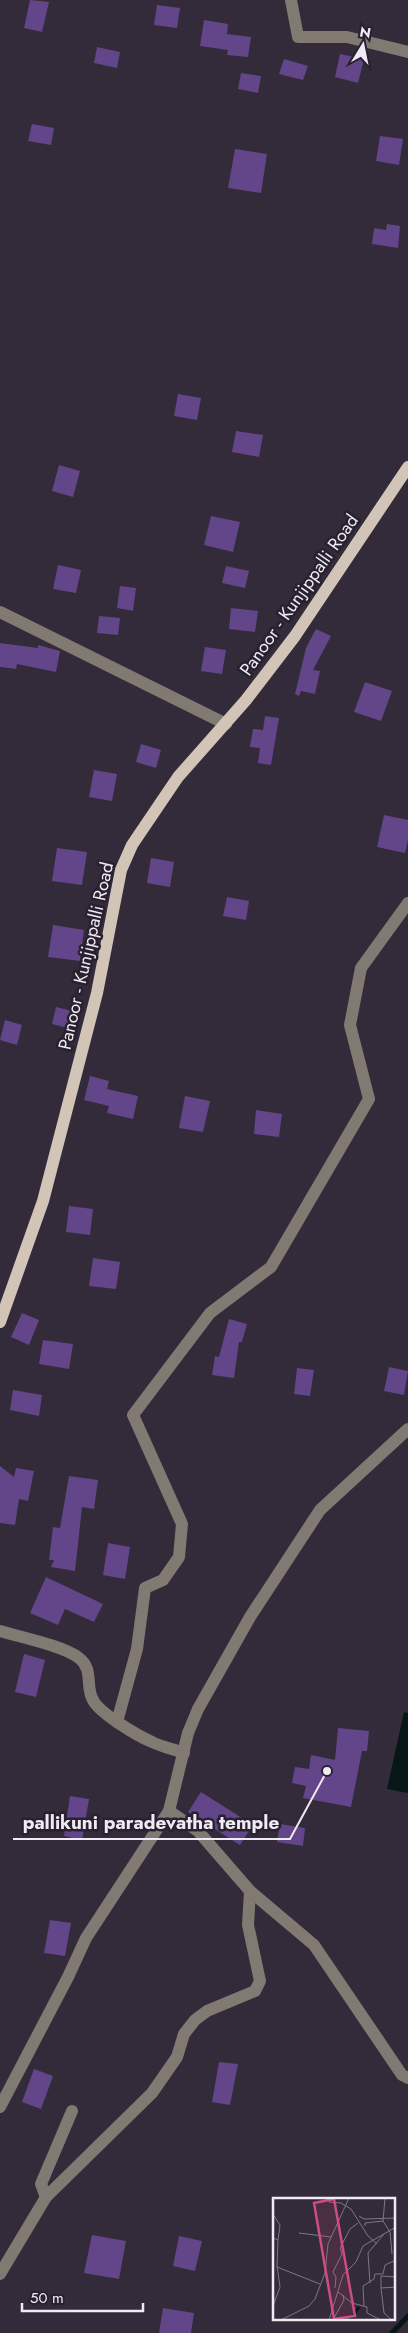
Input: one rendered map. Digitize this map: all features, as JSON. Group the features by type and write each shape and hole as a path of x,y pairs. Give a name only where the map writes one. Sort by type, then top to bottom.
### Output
{"main road":[{"name":"Panoor - Kunjippalli Road","path":"0,1322 43,1201 97,993 121,870 132,846 178,777 226,724 295,636 408,467"}],"street":[{"path":"291,0 298,37 347,37 408,52"},
{"path":"0,612 226,724"},
{"path":"117,1722 137,1649 145,1588 163,1580 180,1557 182,1524 133,1416 210,1313 271,1267 369,1099 350,1025 361,968 408,903"},
{"path":"0,2108 68,1977 86,1938 169,1811 188,1733 203,1701 250,1617 320,1510 408,1429"},
{"path":"0,1631 51,1646 80,1658 90,1674 89,1686 93,1701 117,1722 152,1742 184,1753"},
{"path":"169,1811 198,1831 250,1891 314,1946 402,2075 408,2078"},
{"path":"0,2274 46,2197 152,2093 177,2057 184,2034 195,2020 207,2011 255,1991 260,1981 248,1925 250,1891"},
{"path":"46,2197 41,2184 72,2111"}],"shaded area":[{"path":"404,1712 408,1713 408,1793 387,1789"}],"building":[{"path":"30,0 49,2 42,32 24,28"},
{"path":"157,5 180,8 177,28 154,25"},
{"path":"204,20 228,24 227,34 251,37 248,57 227,55 228,50 200,46"},
{"path":"97,47 120,52 117,68 94,63"},
{"path":"340,54 364,59 358,83 335,77"},
{"path":"284,59 308,66 303,80 279,74"},
{"path":"241,73 261,76 258,93 238,89"},
{"path":"32,124 54,128 51,145 28,141"},
{"path":"380,136 403,139 399,165 376,161"},
{"path":"235,149 267,154 261,193 228,188"},
{"path":"387,224 400,226 398,248 372,244 374,228 386,230"},
{"path":"178,394 201,398 197,420 174,416"},
{"path":"236,431 263,435 259,457 232,452"},
{"path":"59,465 80,471 73,497 52,491"},
{"path":"211,516 240,522 233,552 204,545"},
{"path":"58,565 81,570 76,593 53,589"},
{"path":"226,566 249,571 245,588 222,583"},
{"path":"120,586 136,588 133,611 117,608"},
{"path":"231,608 258,611 255,632 229,629"},
{"path":"99,616 120,618 118,635 97,633"},
{"path":"316,629 331,636 313,670 320,671 315,694 301,691 299,696 295,694 306,648"},
{"path":"0,643 38,648 38,645 60,651 56,672 17,664 16,669 0,667"},
{"path":"205,647 226,650 222,674 201,671"},
{"path":"365,682 392,691 381,721 354,712"},
{"path":"265,716 279,718 271,765 258,763 260,748 250,747 253,729 263,730"},
{"path":"141,744 161,750 156,768 136,762"},
{"path":"94,770 117,774 112,801 89,797"},
{"path":"384,815 408,820 408,840 405,853 377,847"},
{"path":"57,848 87,852 82,885 52,881"},
{"path":"151,858 174,862 170,887 147,883"},
{"path":"227,897 249,901 246,920 223,916"},
{"path":"53,925 84,930 80,961 48,957"},
{"path":"56,1007 80,1013 76,1030 52,1024"},
{"path":"5,1020 22,1025 17,1045 0,1040"},
{"path":"90,1076 109,1081 107,1089 138,1096 133,1119 107,1113 109,1106 84,1100"},
{"path":"185,1096 210,1101 203,1132 179,1128"},
{"path":"256,1110 282,1114 279,1137 254,1134"},
{"path":"69,1206 93,1209 90,1235 66,1232"},
{"path":"93,1258 120,1262 116,1289 89,1286"},
{"path":"22,1313 39,1320 29,1345 11,1337"},
{"path":"229,1319 247,1324 242,1342 239,1342 234,1378 212,1375 215,1356 219,1357"},
{"path":"43,1340 73,1344 69,1369 39,1364"},
{"path":"389,1367 408,1371 404,1395 384,1391"},
{"path":"297,1368 314,1370 310,1396 294,1394"},
{"path":"13,1390 42,1395 39,1416 10,1410"},
{"path":"0,1466 14,1477 16,1468 34,1471 28,1501 19,1499 15,1525 0,1523"},
{"path":"69,1476 98,1480 94,1509 82,1507 75,1571 51,1567 54,1560 49,1560 53,1527 60,1528"},
{"path":"108,1543 130,1547 125,1579 103,1575"},
{"path":"46,1577 103,1604 94,1622 65,1609 58,1625 30,1613"},
{"path":"24,1654 45,1660 36,1697 15,1692"},
{"path":"338,1728 369,1731 367,1751 362,1751 351,1807 303,1798 306,1786 292,1783 295,1767 309,1769 311,1755 335,1760"},
{"path":"201,1792 253,1825 240,1845 188,1812"},
{"path":"70,1796 89,1799 82,1840 64,1836"},
{"path":"280,1824 305,1828 303,1846 277,1842"},
{"path":"50,1920 71,1923 65,1956 44,1953"},
{"path":"219,2062 238,2064 230,2105 212,2102"},
{"path":"34,2069 53,2076 41,2109 22,2102"},
{"path":"92,2235 126,2241 119,2279 84,2273"},
{"path":"179,2236 202,2241 195,2271 173,2266"},
{"path":"163,2308 194,2313 191,2333 159,2333"}],"waterway":[{"path":"392,2333 408,2316"}],"place":[{"name":"pallikuni paradevatha temple","path":"327,1771"}]}
